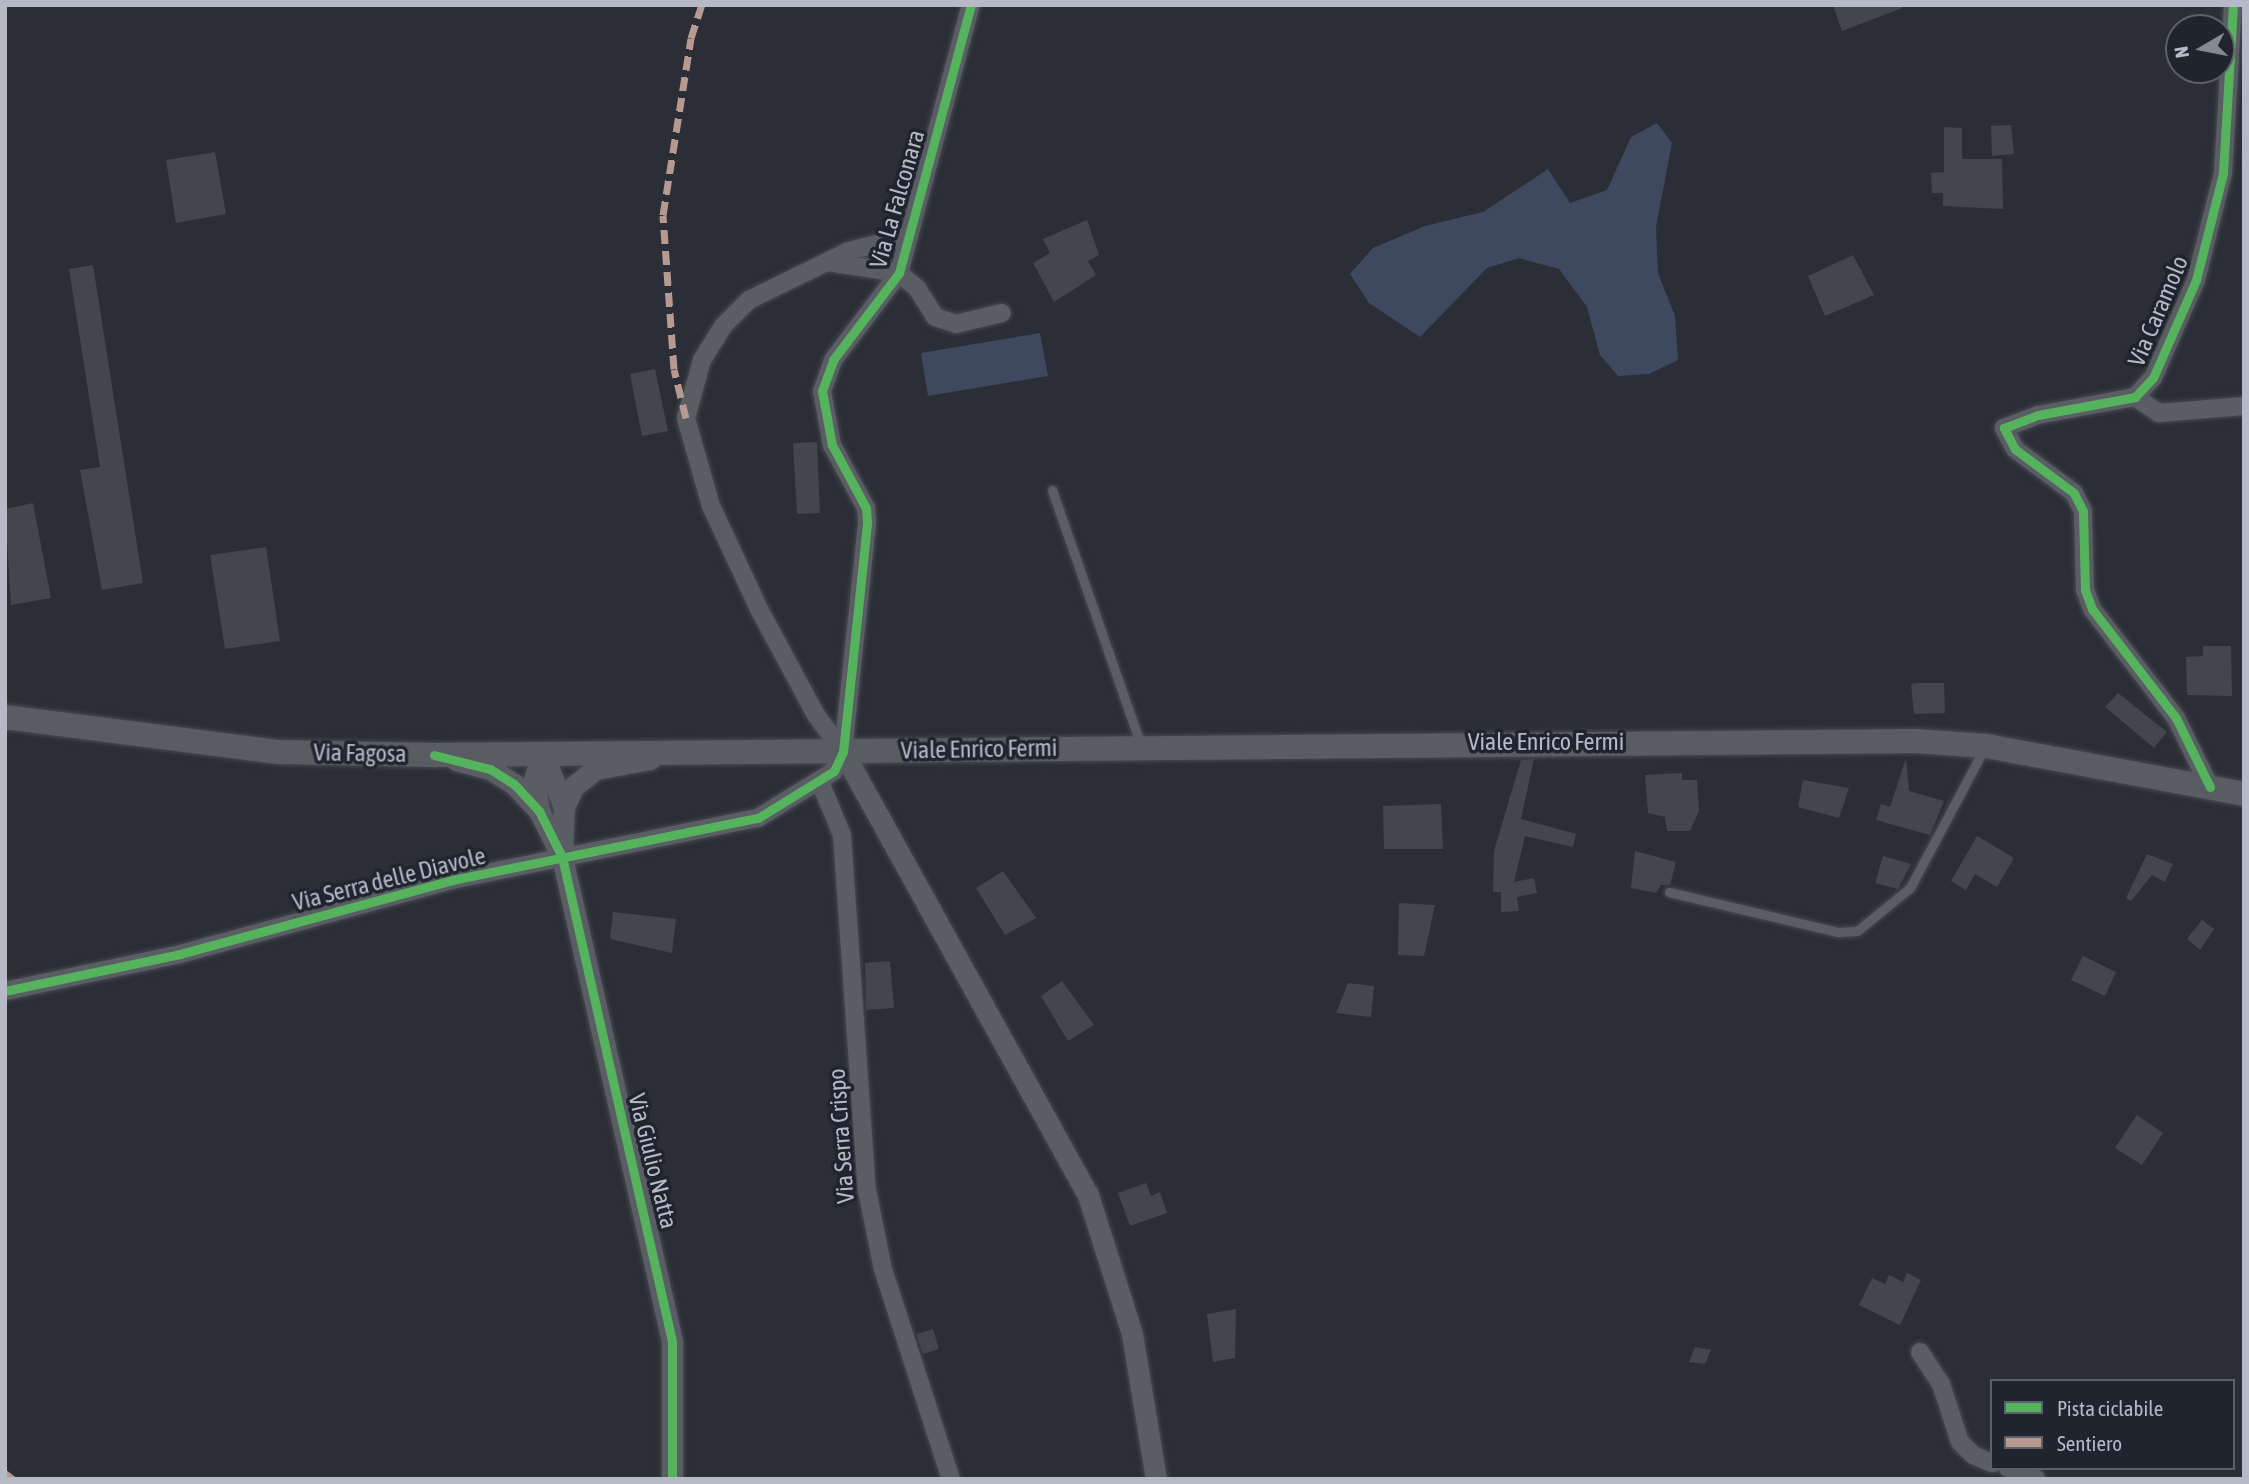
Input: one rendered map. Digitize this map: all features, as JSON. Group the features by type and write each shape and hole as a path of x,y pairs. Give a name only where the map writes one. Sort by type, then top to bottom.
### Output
{"main road":[{"name":"Via Fagosa","path":"5,717 279,752 434,755 843,751"},
{"name":"Viale Enrico Fermi","path":"843,751 1902,741 1986,746 2244,794"}],"street":[{"name":"Via La Falconara","path":"843,751 866,508 832,445 822,391 833,360 899,274 971,5"},
{"name":"Via Caramolo","path":"2210,787 2176,718 2092,609 2085,590 2083,510 2074,493 2015,449 2004,428 2038,415 2135,397 2153,378 2196,280 2223,173 2233,5"},
{"path":"909,236 882,239 778,282 723,326 699,369 686,418 711,506 754,599 816,715 843,751 1088,1195 1132,1334 1156,1479"},
{"path":"828,262 899,274 917,288 935,317 956,324 1002,313"},
{"path":"2135,397 2159,413 2244,407"},
{"name":"Via Serra delle Diavole","path":"5,991 180,954 457,879 758,818 834,771 843,751"},
{"path":"542,752 564,807"},
{"path":"542,752 534,780 539,811 562,857"},
{"path":"562,857 564,807 574,786 596,769 669,754"},
{"path":"434,755 490,769 539,811"},
{"name":"Via Serra Crispo","path":"820,782 842,835 867,1189 883,1269 951,1479"},
{"name":"Via Giulio Natta","path":"562,857 672,1343 672,1479"},
{"path":"1920,1352 1941,1384 1960,1442 1973,1455 1990,1461"},
{"path":"2012,1470 2036,1479"}],"lane":[{"path":"1052,490 1142,747"},
{"path":"1669,892 1838,932 1857,931 1910,888 1986,746"}],"water":[{"path":"1657,123 1672,143 1656,227 1658,273 1675,316 1678,360 1649,374 1618,376 1600,355 1587,307 1559,269 1519,258 1487,268 1420,337 1369,303 1350,274 1373,248 1425,226 1483,212 1548,169 1570,203 1607,190 1631,137"},
{"path":"1040,333 1048,376 928,396 921,353"}],"building":[{"path":"1833,5 1901,5 1902,8 1842,31"},
{"path":"2011,125 2014,154 1992,156 1991,126"},
{"path":"1944,127 1962,128 1962,159 2002,159 2003,209 1943,206 1943,193 1932,193 1931,173 1944,172"},
{"path":"215,152 226,214 176,223 166,160"},
{"path":"1087,220 1099,255 1088,261 1096,275 1054,302 1033,263 1050,253 1043,239"},
{"path":"1853,255 1874,295 1825,316 1808,276"},
{"path":"93,265 143,583 102,590 80,470 100,467 69,269"},
{"path":"655,369 668,431 642,436 630,374"},
{"path":"817,442 820,513 797,514 793,443"},
{"path":"33,503 51,598 11,605 5,509"},
{"path":"266,547 280,641 225,649 210,555"},
{"path":"2203,646 2231,646 2232,696 2187,695 2186,657 2203,656"},
{"path":"1944,683 1945,713 1914,714 1911,684"},
{"path":"2118,693 2167,732 2154,748 2105,707"},
{"path":"1906,758 1909,791 1944,801 1930,835 1876,820 1881,804 1890,807"},
{"path":"1534,759 1521,819 1576,834 1573,847 1525,836 1514,882 1534,878 1537,893 1517,897 1519,911 1501,912 1501,892 1493,892 1494,851 1521,760"},
{"path":"1682,773 1682,780 1697,780 1699,811 1690,831 1667,831 1665,817 1648,813 1645,775"},
{"path":"1803,780 1849,788 1839,818 1798,807"},
{"path":"1441,804 1443,849 1384,849 1383,806"},
{"path":"1977,836 2014,858 1997,887 1975,874 1966,890 1951,881"},
{"path":"1635,851 1676,862 1670,885 1661,885 1656,893 1631,888"},
{"path":"2147,854 2173,864 2165,882 2152,875 2131,901 2126,898"},
{"path":"1883,856 1911,864 1898,889 1875,883"},
{"path":"1003,871 1036,918 1005,935 976,888"},
{"path":"1399,903 1435,905 1424,956 1398,955"},
{"path":"613,912 676,919 672,953 610,939"},
{"path":"2202,920 2214,929 2200,950 2187,939"},
{"path":"2083,956 2116,972 2105,996 2071,980"},
{"path":"890,961 894,1008 866,1010 865,963"},
{"path":"1062,981 1094,1025 1068,1041 1041,996"},
{"path":"1348,983 1374,986 1371,1017 1336,1013"},
{"path":"2137,1115 2163,1133 2142,1165 2115,1148"},
{"path":"1146,1183 1151,1196 1160,1192 1167,1213 1130,1226 1118,1193"},
{"path":"1907,1273 1921,1280 1900,1325 1859,1305 1872,1278 1885,1284 1889,1275 1903,1282"},
{"path":"1236,1309 1235,1358 1213,1362 1207,1314"},
{"path":"933,1329 939,1349 923,1354 916,1334"},
{"path":"1695,1347 1711,1350 1705,1364 1689,1362"}],"marked path":[{"path":"686,418 674,369 663,215 691,38 702,5"},
{"path":"5,1473 13,1479"}],"cycle path":[{"path":"5,991 180,954 457,879 758,818 834,771 843,752 867,522 866,508 832,445 822,391 833,360 899,273 971,5"},
{"path":"2210,787 2176,718 2092,609 2085,590 2083,511 2074,493 2015,449 2004,428 2038,415 2135,397 2153,378 2196,280 2223,173 2233,5"},
{"path":"434,755 490,769 514,784 539,811 562,857 672,1343 672,1479"}]}
